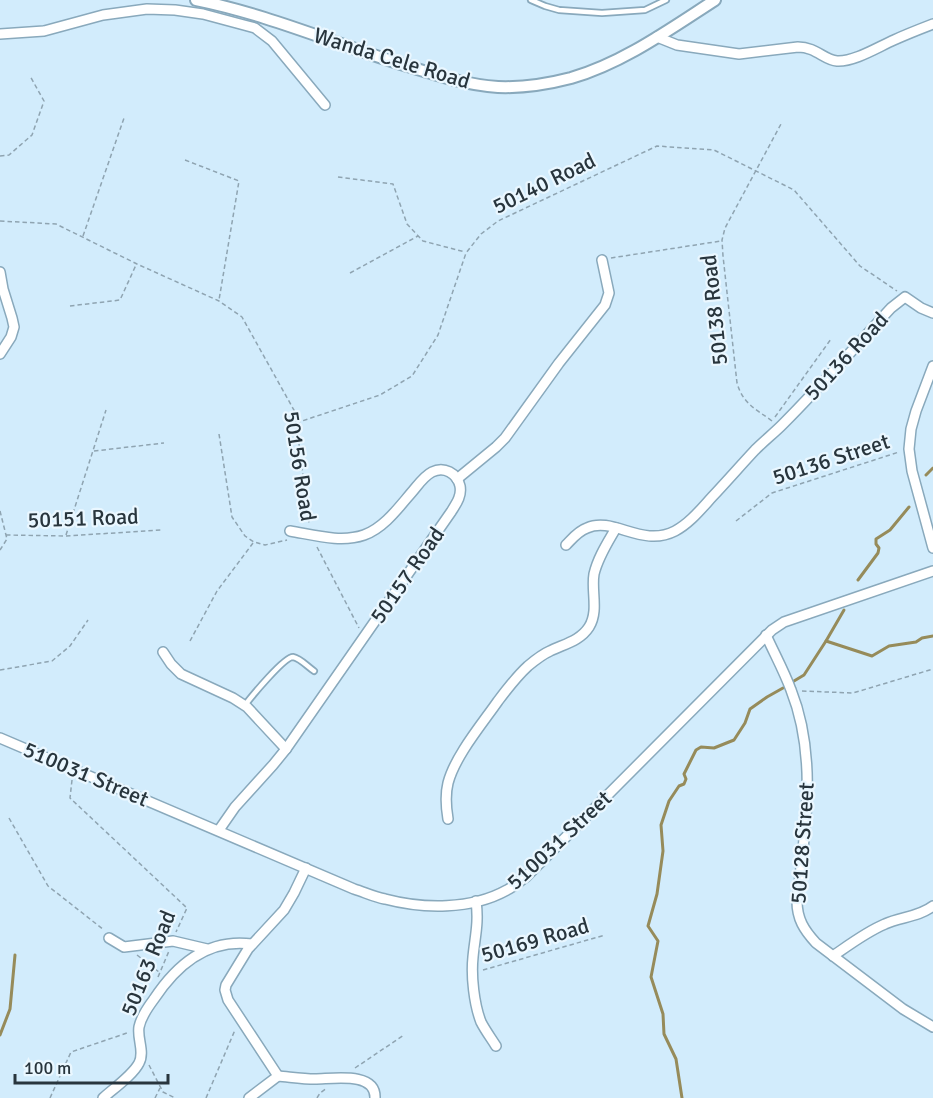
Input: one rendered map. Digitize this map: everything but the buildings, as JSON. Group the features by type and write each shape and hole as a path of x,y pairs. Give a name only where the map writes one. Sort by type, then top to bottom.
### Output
{"street":[{"name":"Wanda Cele Road","path":"196,0 266,18 444,78 499,87 547,83 598,68 657,37 715,0"},
{"path":"0,34 44,31 103,15 147,9 203,14 255,28 264,34 325,105"},
{"path":"657,37 677,45 739,54 798,46 806,47 832,60 839,61 860,56 933,24"},
{"path":"289,536 311,534 343,538 363,536 386,520 433,471 441,469 450,471 457,479 496,447 605,306 609,293 602,260"},
{"path":"0,272 14,323 11,337 0,354"},
{"name":"50136 Road","path":"566,546 585,528 600,525 648,536 674,531 698,513 891,308 905,297 933,313"},
{"path":"933,366 916,411 909,449 912,471 933,548"},
{"name":"50157 Road","path":"364,638 451,512 461,490 457,479"},
{"path":"448,819 446,795 450,776 462,752 486,718 527,666 547,652 583,635 589,627 594,611 595,570 616,528"},
{"name":"510031 Street","path":"0,738 354,889 385,899 420,906 450,906 492,897 526,877 766,635 784,622 933,571"},
{"name":"50128 Street","path":"766,635 792,691 802,726 806,753 808,802 796,901 802,927 833,957 903,1009 933,1027"},
{"path":"219,830 235,807 286,749 364,638"},
{"path":"163,652 181,674 244,705 286,749"},
{"path":"278,1076 228,1000 225,990 238,964 252,944 284,910 306,868"},
{"path":"476,901 478,918 473,973 477,1010 481,1022 496,1046"},
{"path":"833,957 884,924 922,913 933,906"},
{"path":"109,936 119,945 127,948 173,941 207,949"},
{"path":"103,1098 138,1065 141,1054 139,1027 147,1009 162,987 180,967 207,949 232,944 252,944"},
{"path":"249,1098 278,1076 358,1079 372,1087 375,1098"}],"lane":[{"path":"531,0 559,10 602,13 645,10 666,0"},
{"path":"244,705 288,658 298,659 314,671"}],"path":[{"path":"0,156 9,154 32,135 44,101 30,75"},
{"path":"82,237 124,118"},
{"name":"50138 Road","path":"781,124 725,228 722,240 740,394 772,421 831,339"},
{"name":"50140 Road","path":"296,423 380,395 412,376 438,335 466,253 481,234 498,220 657,146 714,150 794,190 860,266 905,297"},
{"path":"185,160 239,181 219,301"},
{"path":"338,177 393,184 407,224 423,241 466,253"},
{"name":"50156 Road","path":"0,221 56,224 219,301 242,317 295,412 311,534 364,638"},
{"path":"350,273 418,236"},
{"path":"602,260 722,240"},
{"path":"70,306 120,300 137,264"},
{"path":"66,536 106,410"},
{"path":"219,434 232,517 244,536 254,543 265,545 289,536"},
{"path":"93,452 164,443"},
{"name":"50136 Street","path":"736,521 772,493 909,449"},
{"path":"0,512 7,539 0,550"},
{"name":"50151 Road","path":"6,535 66,536 161,530"},
{"path":"190,641 218,591 254,543"},
{"path":"0,670 52,661 70,646 88,620"},
{"path":"792,691 853,693 933,669"},
{"name":"50163 Road","path":"74,770 70,798 187,908 156,982"},
{"path":"9,818 48,886 109,936"},
{"name":"50169 Road","path":"473,973 605,935"},
{"path":"127,948 159,973"},
{"path":"50,1098 71,1052 126,1034"},
{"path":"342,1078 404,1035"},
{"path":"148,1062 163,1092 175,1098"},
{"path":"155,1098 160,1087"},
{"path":"317,1098 327,1088"}],"waterway":[{"path":"926,475 933,468"},
{"path":"858,580 878,553 876,539 890,530 909,507"},
{"path":"794,681 804,675 844,610"},
{"path":"826,641 872,656 889,646 916,642 933,636"},
{"path":"682,1098 676,1059 664,1034 663,1014 651,977 658,941 648,926 657,894 663,851 661,825 669,801 679,786 684,784 686,779 684,774 696,750 701,747 714,748 734,740 745,723 750,709 783,688"},
{"path":"0,1035 10,1009 15,955"}]}
